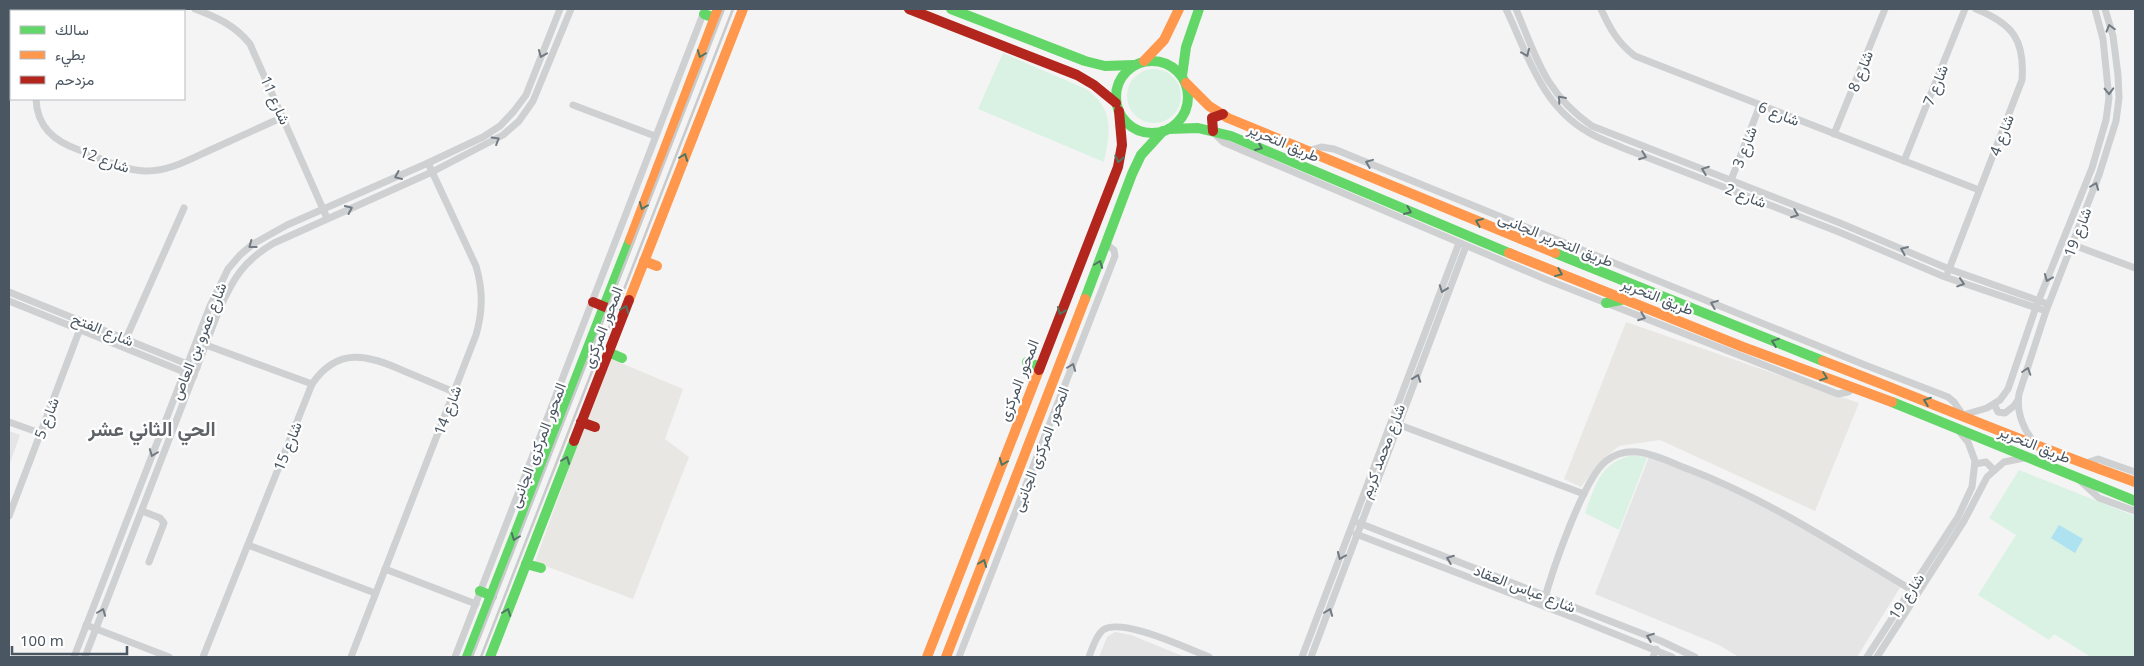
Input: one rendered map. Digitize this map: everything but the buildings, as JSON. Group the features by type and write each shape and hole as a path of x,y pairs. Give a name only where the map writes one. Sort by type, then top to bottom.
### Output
{"main road":[{"name":"المحور المركزى","path":"490,657 742,9"},
{"path":"909,9 1077,75 1094,85 1118,107 1129,125 1137,130 1154,133 1166,130"},
{"path":"951,9 1086,61 1110,66 1157,61 1165,62 1172,66 1184,79"},
{"path":"1118,107 1116,94 1122,77 1154,52 1164,40 1179,9"},
{"path":"946,657 1136,164 1148,146 1175,124 1185,112 1188,98 1184,79 1186,47 1199,9"},
{"path":"704,11 717,13"},
{"name":"المحور المركزى","path":"467,657 717,13"},
{"name":"طريق التحرير","path":"1184,79 1201,99 1222,114 1308,151 1723,322 1963,415 2040,448 2135,482"},
{"name":"المحور المركزى","path":"927,657 1118,167 1122,139 1118,107"},
{"path":"1213,132 1210,123 1212,118 1222,114"},
{"name":"طريق التحرير","path":"1166,130 1198,128 1230,136 1442,226 1743,347 1854,388 2135,500"},
{"path":"1424,228 1442,226"},
{"path":"644,260 657,266"},
{"path":"1606,303 1625,299"},
{"path":"593,302 604,307"},
{"path":"1714,335 1721,332 1723,322"},
{"path":"1743,347 1742,337 1749,332"},
{"path":"608,352 622,358"},
{"path":"1027,362 1040,367"},
{"path":"581,422 595,427"},
{"path":"526,564 541,568"},
{"path":"956,582 962,589 973,589"},
{"path":"480,591 492,596"},
{"path":"943,615 953,614 960,621"}],"street":[{"name":"شارع 11","path":"195,9 218,18 235,28 250,44 327,218"},
{"path":"218,18 222,9"},
{"path":"561,9 570,10"},
{"name":"شارع عمرو بن العاص","path":"74,657 220,284 240,255 269,234 428,163 483,137 500,126 526,95 561,9"},
{"path":"1507,10 1516,9"},
{"name":"شارع 2","path":"1516,9 1548,82 1565,104 1590,129 1623,148 1728,188 1946,277 2047,307"},
{"name":"شارع 6","path":"1601,9 1614,36 1635,56 1979,190"},
{"name":"شارع 8","path":"1834,134 1886,9"},
{"name":"شارع 7","path":"1904,161 1965,9"},
{"name":"شارع 4","path":"1946,277 2022,80 2024,60 2018,40 2006,24 1992,15 1976,9"},
{"name":"شارع 19","path":"1963,415 1979,412 1994,404 2008,389 2038,304 2092,168 2106,120 2109,98 2103,38 2095,9"},
{"name":"شارع 19","path":"2018,400 2047,307 2099,175 2116,121 2119,98 2118,75 2113,36 2105,9"},
{"name":"شارع عمرو بن العاص","path":"84,657 229,289 247,262 274,243 432,172 503,136 519,121 533,102 570,10"},
{"name":"شارع 2","path":"1507,10 1541,86 1554,104 1570,120 1731,180 2038,304"},
{"name":"المحور المركزى الجانبى","path":"455,657 704,11"},
{"name":"شارع 12","path":"36,100 36,108 41,122 49,134 62,144 125,168 145,171 165,169 184,162 283,117"},
{"path":"573,105 655,136"},
{"name":"شارع 3","path":"1728,188 1760,105"},
{"path":"1213,132 1223,142 1463,245 1606,303 1838,394 1848,392 1854,388"},
{"name":"طريق التحرير الجانبى","path":"1308,151 1321,147 1334,149 1948,397 1963,415"},
{"name":"شارع 14","path":"351,657 481,318 481,283 476,266 428,163"},
{"path":"123,346 184,208"},
{"path":"2063,240 2135,268"},
{"name":"المحور المركزى الجانبى","path":"959,657 1115,256 1114,250 1106,244"},
{"name":"شارع محمد كريم","path":"1302,657 1396,423 1463,245"},
{"name":"شارع الفتح","path":"9,292 198,368"},
{"name":"شارع الفتح","path":"9,301 194,376"},
{"name":"شارع 5","path":"9,516 83,321"},
{"path":"206,345 312,384"},
{"name":"شارع 15","path":"203,657 312,384 320,372 337,361 356,357 369,357 454,392"},
{"path":"1994,404 1996,410 2003,413 2011,409 2018,400"},
{"path":"2018,400 2026,430 2040,448"},
{"path":"9,422 40,433"},
{"path":"1396,423 1584,494"},
{"name":"شارع محمد كريم","path":"1311,657 1359,535 1396,423"},
{"name":"شارع 19","path":"1867,657 1910,589 1961,519 1972,487 1975,464 1968,442 1957,429"},
{"path":"1543,605 1584,494 1596,472 1611,458 1630,452 1655,456 1751,496 1910,589"},
{"name":"شارع 19","path":"1877,657 1987,477 2010,460 2029,458"},
{"path":"2083,464 2098,458 2135,472"},
{"path":"1975,464 1986,462 1994,470"},
{"path":"2076,477 2099,498 2135,511"},
{"path":"142,511 160,518 164,524 149,562"},
{"name":"شارع عباس العقاد","path":"1355,522 1661,641 1695,657"},
{"name":"شارع عباس العقاد","path":"1351,532 1656,649 1672,657"},
{"path":"248,544 376,594"},
{"path":"385,569 476,604"},
{"path":"1490,585 1493,575"},
{"path":"86,625 169,657"},
{"path":"1089,657 1102,631 1119,626 1160,638 1201,656 1209,657"},
{"path":"1653,657 1656,649"}],"shaded area":[{"path":"1626,322 1859,403 1815,511 1660,440 1619,446 1603,459 1581,487 1564,479"},
{"path":"609,358 683,389 665,439 689,457 633,599 535,562"},
{"path":"9,431 20,435 9,466"},
{"path":"1649,457 1745,494 1901,586 1857,657 1739,657 1719,645 1595,594"},
{"path":"1115,632 1131,635 1185,657 1099,657 1107,637"}],"green space":[{"path":"1003,53 1086,89 1095,97 1102,105 1108,122 1109,131 1104,162 978,109"},
{"path":"1149,69 1159,69 1173,77 1179,86 1181,96 1179,106 1173,115 1159,123 1149,123 1139,118 1132,111 1127,101 1127,91 1132,81 1139,74"},
{"path":"1633,455 1647,458 1619,530 1585,513 1600,476 1613,463"},
{"path":"2019,470 2135,516 2135,657 2091,657 2054,634 2049,640 1978,595 2016,535 1989,518"}],"water":[{"path":"2059,525 2083,539 2075,553 2051,538"}],"railway":[{"path":"472,657 724,9"},
{"path":"481,657 733,9"}],"traffic: fast":[{"path":"951,9 1085,61 1105,66 1134,65"},
{"path":"1182,76 1186,47 1199,9"},
{"path":"704,14 715,18"},
{"path":"1152,61 1166,64 1178,71 1185,83 1188,97 1185,111 1178,123 1166,130 1152,133 1138,130 1126,123 1119,111 1116,97 1119,83 1126,71 1138,64 1152,61"},
{"path":"1169,129 1198,128 1231,136 1509,253"},
{"path":"1085,299 1132,174 1141,155 1163,131"},
{"path":"467,657 630,240"},
{"path":"1555,253 1823,361"},
{"path":"1606,303 1625,299"},
{"path":"608,352 622,358"},
{"path":"1027,362 1040,367"},
{"path":"1892,402 2135,501"},
{"path":"490,657 574,441"},
{"path":"526,564 541,568"},
{"path":"480,591 492,596"}],"traffic: slow":[{"path":"630,240 718,9"},
{"path":"629,300 743,9"},
{"path":"1144,61 1164,40 1179,9"},
{"path":"1186,83 1209,106 1228,118 1555,253"},
{"path":"1509,253 1743,347 1892,402"},
{"path":"644,261 657,266"},
{"path":"946,657 1085,299"},
{"path":"1823,361 2135,482"},
{"path":"927,657 1039,370"}],"traffic: jam":[{"path":"909,9 1077,75 1094,85 1116,103"},
{"path":"1039,370 1118,167 1122,145 1119,111"},
{"path":"1213,131 1212,118 1223,114"},
{"path":"574,441 629,300"},
{"path":"593,302 605,307"},
{"path":"581,422 595,427"}],"district":[{"name":"الحي الثاني عشر","path":"152,428"}]}
